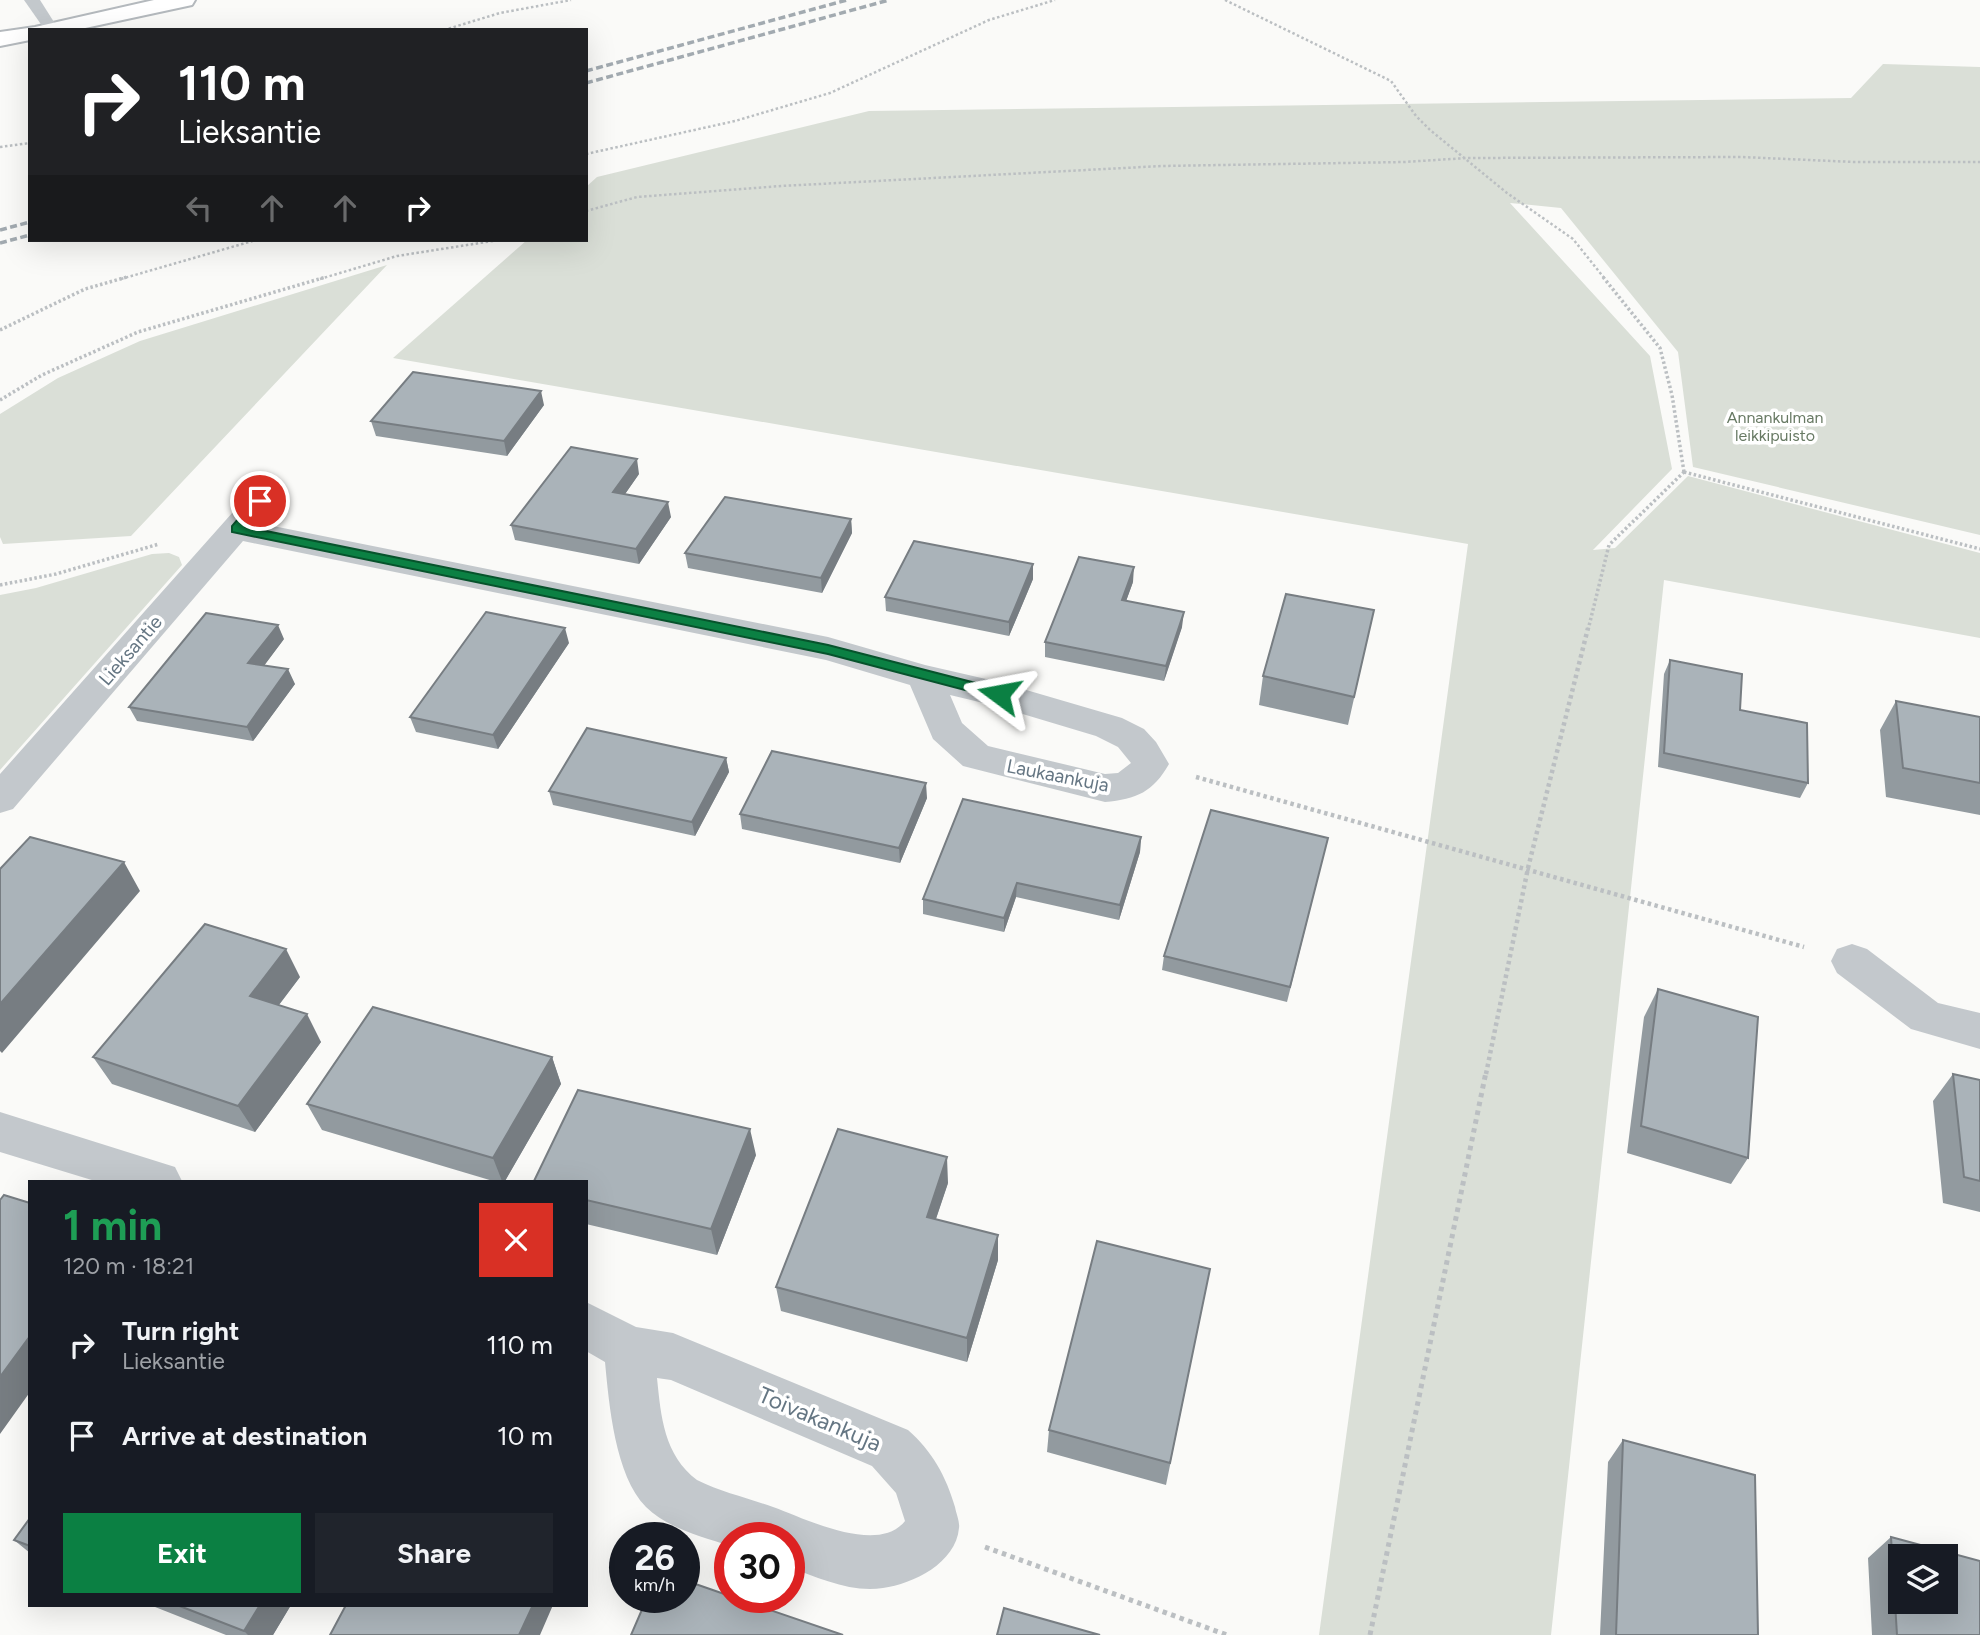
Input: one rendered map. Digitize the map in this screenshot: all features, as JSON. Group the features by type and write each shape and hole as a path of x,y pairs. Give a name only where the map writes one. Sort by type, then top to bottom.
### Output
{"highway":[{"path":"51,28 184,0"},
{"path":"0,39 28,33"}],"street":[{"name":"Lieksantie","path":"0,799 260,501"},
{"path":"228,539 828,649 925,677 999,694 1109,727 1131,738 1150,764"},
{"name":"Laukaankuja","path":"925,677 946,730 976,757 1105,788 1121,787 1135,782 1145,774 1150,764"},
{"path":"1852,961 1926,1017 1980,1031"},
{"path":"0,1132 156,1180"},
{"name":"Toivakankuja","path":"608,1337 673,1357 890,1448 911,1467 926,1496 933,1528 916,1549 888,1560 862,1563 805,1545"},
{"name":"Toivakankuja","path":"608,1337 645,1456 657,1478 676,1498 741,1522"}],"lane":[{"path":"32,0 41,28"}],"path":[{"path":"451,28 500,13 571,0"},
{"path":"588,154 735,121 830,93 989,20 1055,0"},
{"path":"1225,0 1391,81 1416,116 1507,193 1573,239 1660,348 1672,395 1684,472"},
{"path":"0,147 28,143"},
{"path":"588,210 637,197 781,186 1162,166 1404,162 1467,158 1742,157 1854,163 1980,162"},
{"path":"0,330 85,289 249,242"},
{"path":"0,400 42,374 138,332 397,256 486,242"},
{"path":"1684,472 1980,549"},
{"path":"1370,1635 1528,868 1609,545 1684,472"},
{"path":"0,585 20,583 160,544 228,539"},
{"path":"1150,764 1852,961"},
{"path":"933,1528 1227,1635"}],"green space":[{"name":"Annankulman leikkipuisto","path":"1883,64 1980,67 1980,535 1693,467 1678,352 1561,208 1510,203 1650,356 1672,469 1593,550 1615,548 1688,476 1980,553 1980,638 1664,580 1551,1635 1319,1635 1468,544 393,358 525,242 588,242 588,185 597,177 869,111 1851,98"},
{"path":"387,265 131,536 3,544 0,537 0,414 58,378 140,341"},
{"path":"169,553 179,557 182,565 0,770 0,595 36,588 152,554"}],"building":[{"path":"413,372 541,391 504,441 371,421"},
{"path":"571,447 637,459 613,492 668,502 636,549 511,525"},
{"path":"725,497 851,519 821,578 685,553"},
{"path":"914,541 1033,564 1009,622 885,597"},
{"path":"1079,557 1134,567 1122,600 1184,612 1166,666 1045,642"},
{"path":"1286,594 1374,610 1354,697 1263,676"},
{"path":"486,612 565,628 493,735 410,717"},
{"path":"206,613 278,625 248,663 288,669 247,727 129,707"},
{"path":"1670,660 1742,674 1740,710 1807,723 1808,783 1664,753"},
{"path":"1896,701 1980,717 1980,783 1903,768"},
{"path":"587,728 726,758 692,822 549,791"},
{"path":"772,751 926,783 899,848 740,814"},
{"path":"963,799 1141,837 1120,905 1017,883 1004,918 923,899"},
{"path":"1211,810 1328,838 1290,987 1164,956"},
{"path":"30,837 124,862 0,1004 0,869"},
{"path":"205,924 286,949 250,996 307,1014 238,1106 93,1057"},
{"path":"1658,989 1758,1017 1748,1158 1641,1126"},
{"path":"373,1007 552,1057 493,1158 307,1104"},
{"path":"1953,1074 1980,1080 1980,1181 1964,1177"},
{"path":"578,1090 750,1129 711,1229 588,1200 588,1180 534,1180"},
{"path":"838,1129 947,1157 927,1217 998,1235 967,1338 776,1287"},
{"path":"4,1195 28,1202 28,1339 0,1377 0,1200"},
{"path":"1097,1241 1210,1269 1170,1463 1049,1430"},
{"path":"1623,1440 1755,1475 1758,1635 1616,1635"},
{"path":"28,1521 28,1545 14,1540"},
{"path":"1891,1537 1917,1544 1891,1544"},
{"path":"1958,1555 1980,1561 1980,1635 1897,1635 1896,1614 1958,1614"},
{"path":"700,1586 714,1590 714,1613 779,1613 843,1635 631,1635 641,1613 700,1613"},
{"path":"182,1607 259,1607 244,1631"},
{"path":"345,1607 532,1607 519,1635 330,1635"},
{"path":"1004,1608 1100,1635 997,1635"}],"railway":[{"path":"588,70 847,0"},
{"path":"588,82 889,0"},
{"path":"0,230 28,223"},
{"path":"0,243 28,236"}],"route":[{"path":"260,501 236,529 658,617 828,649 925,677 999,694"}]}
